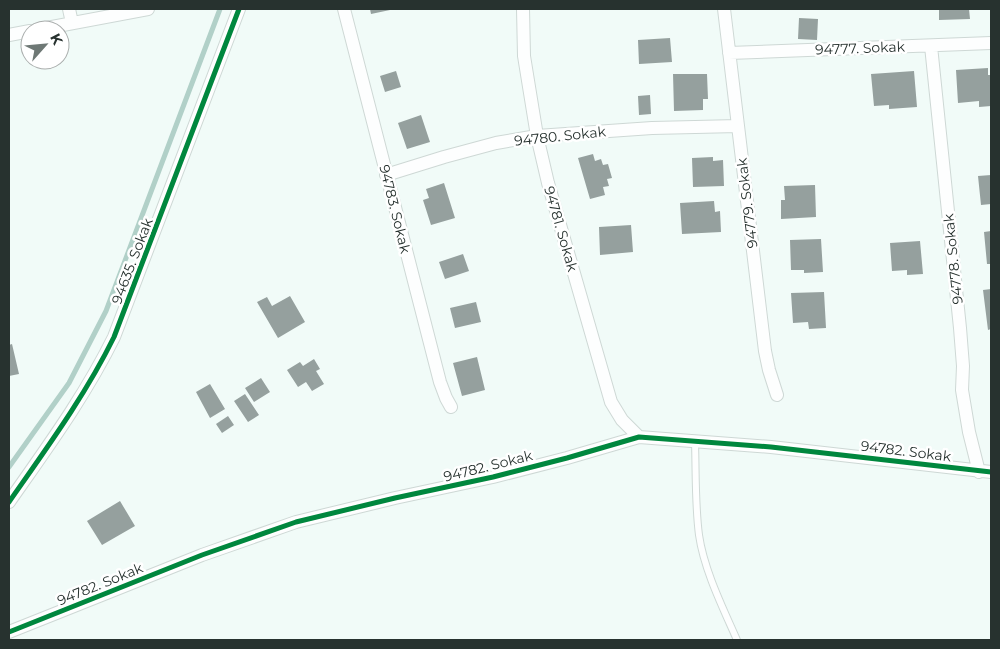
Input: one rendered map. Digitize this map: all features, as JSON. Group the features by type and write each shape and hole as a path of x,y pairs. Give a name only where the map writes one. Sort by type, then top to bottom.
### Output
{"street":[{"path":"69,9 72,23 148,9"},
{"name":"94635. Sokak","path":"9,502 82,396 114,337 240,9"},
{"name":"94783. Sokak","path":"344,9 440,382 451,407"},
{"name":"94781. Sokak","path":"523,9 524,56 537,136 548,183 611,402 622,420 639,437"},
{"name":"94779. Sokak","path":"724,9 765,351 777,396"},
{"name":"94777. Sokak","path":"729,54 991,43"},
{"name":"94778. Sokak","path":"931,46 960,328 963,366 962,390 969,432 985,472"},
{"name":"94780. Sokak","path":"386,175 496,143 537,136 652,128 738,126"},
{"name":"94782. Sokak","path":"9,632 202,555 296,522 493,477 639,437 844,454 985,472"}],"lane":[{"path":"695,442 699,536 714,584 737,640"}],"building":[{"path":"370,9 390,9 390,10 371,14"},
{"path":"939,9 969,9 970,19 939,20"},
{"path":"799,18 818,19 817,40 798,39"},
{"path":"670,38 672,62 639,64 638,40"},
{"path":"988,68 988,75 991,75 991,106 979,107 979,101 958,103 956,70"},
{"path":"396,71 401,87 385,92 380,76"},
{"path":"914,71 917,107 889,109 889,105 874,106 871,74"},
{"path":"673,74 707,74 708,99 703,99 703,110 674,111"},
{"path":"650,95 651,114 639,115 638,96"},
{"path":"421,115 430,142 407,149 398,123"},
{"path":"593,154 595,161 601,159 603,165 608,164 612,178 607,179 609,186 603,187 605,195 590,199 578,158"},
{"path":"713,157 713,161 723,160 724,186 693,187 692,158"},
{"path":"991,175 991,204 981,205 978,176"},
{"path":"444,183 455,218 431,225 423,200 429,198 426,189"},
{"path":"815,185 816,217 781,219 781,200 785,200 784,186"},
{"path":"714,201 715,212 720,211 721,232 682,234 680,203"},
{"path":"631,225 633,252 600,255 599,227"},
{"path":"991,231 991,264 987,264 984,232"},
{"path":"821,239 823,272 804,273 804,270 791,270 790,240"},
{"path":"920,241 923,274 907,275 907,270 892,271 890,243"},
{"path":"463,254 469,271 445,279 439,262"},
{"path":"991,289 991,329 988,330 983,290"},
{"path":"824,292 826,328 809,329 808,322 793,323 791,293"},
{"path":"290,296 305,322 278,338 257,302 267,297 272,306"},
{"path":"476,302 481,322 455,328 450,308"},
{"path":"12,344 19,374 9,376 9,345"},
{"path":"477,357 485,390 462,396 453,363"},
{"path":"314,359 320,369 316,371 324,384 312,391 306,382 298,387 287,370 300,362 303,366"},
{"path":"261,378 270,392 254,402 245,388"},
{"path":"210,384 225,409 210,418 196,392"},
{"path":"245,394 259,415 248,422 234,401"},
{"path":"228,416 234,425 222,433 216,424"},
{"path":"120,501 135,526 102,545 87,521"}],"waterway":[{"path":"9,467 69,383 106,311 220,9"}],"cycle path":[{"path":"9,502 78,401 114,337 239,9"},
{"path":"9,632 202,555 296,522 493,477 639,437 771,447 991,472"}]}
